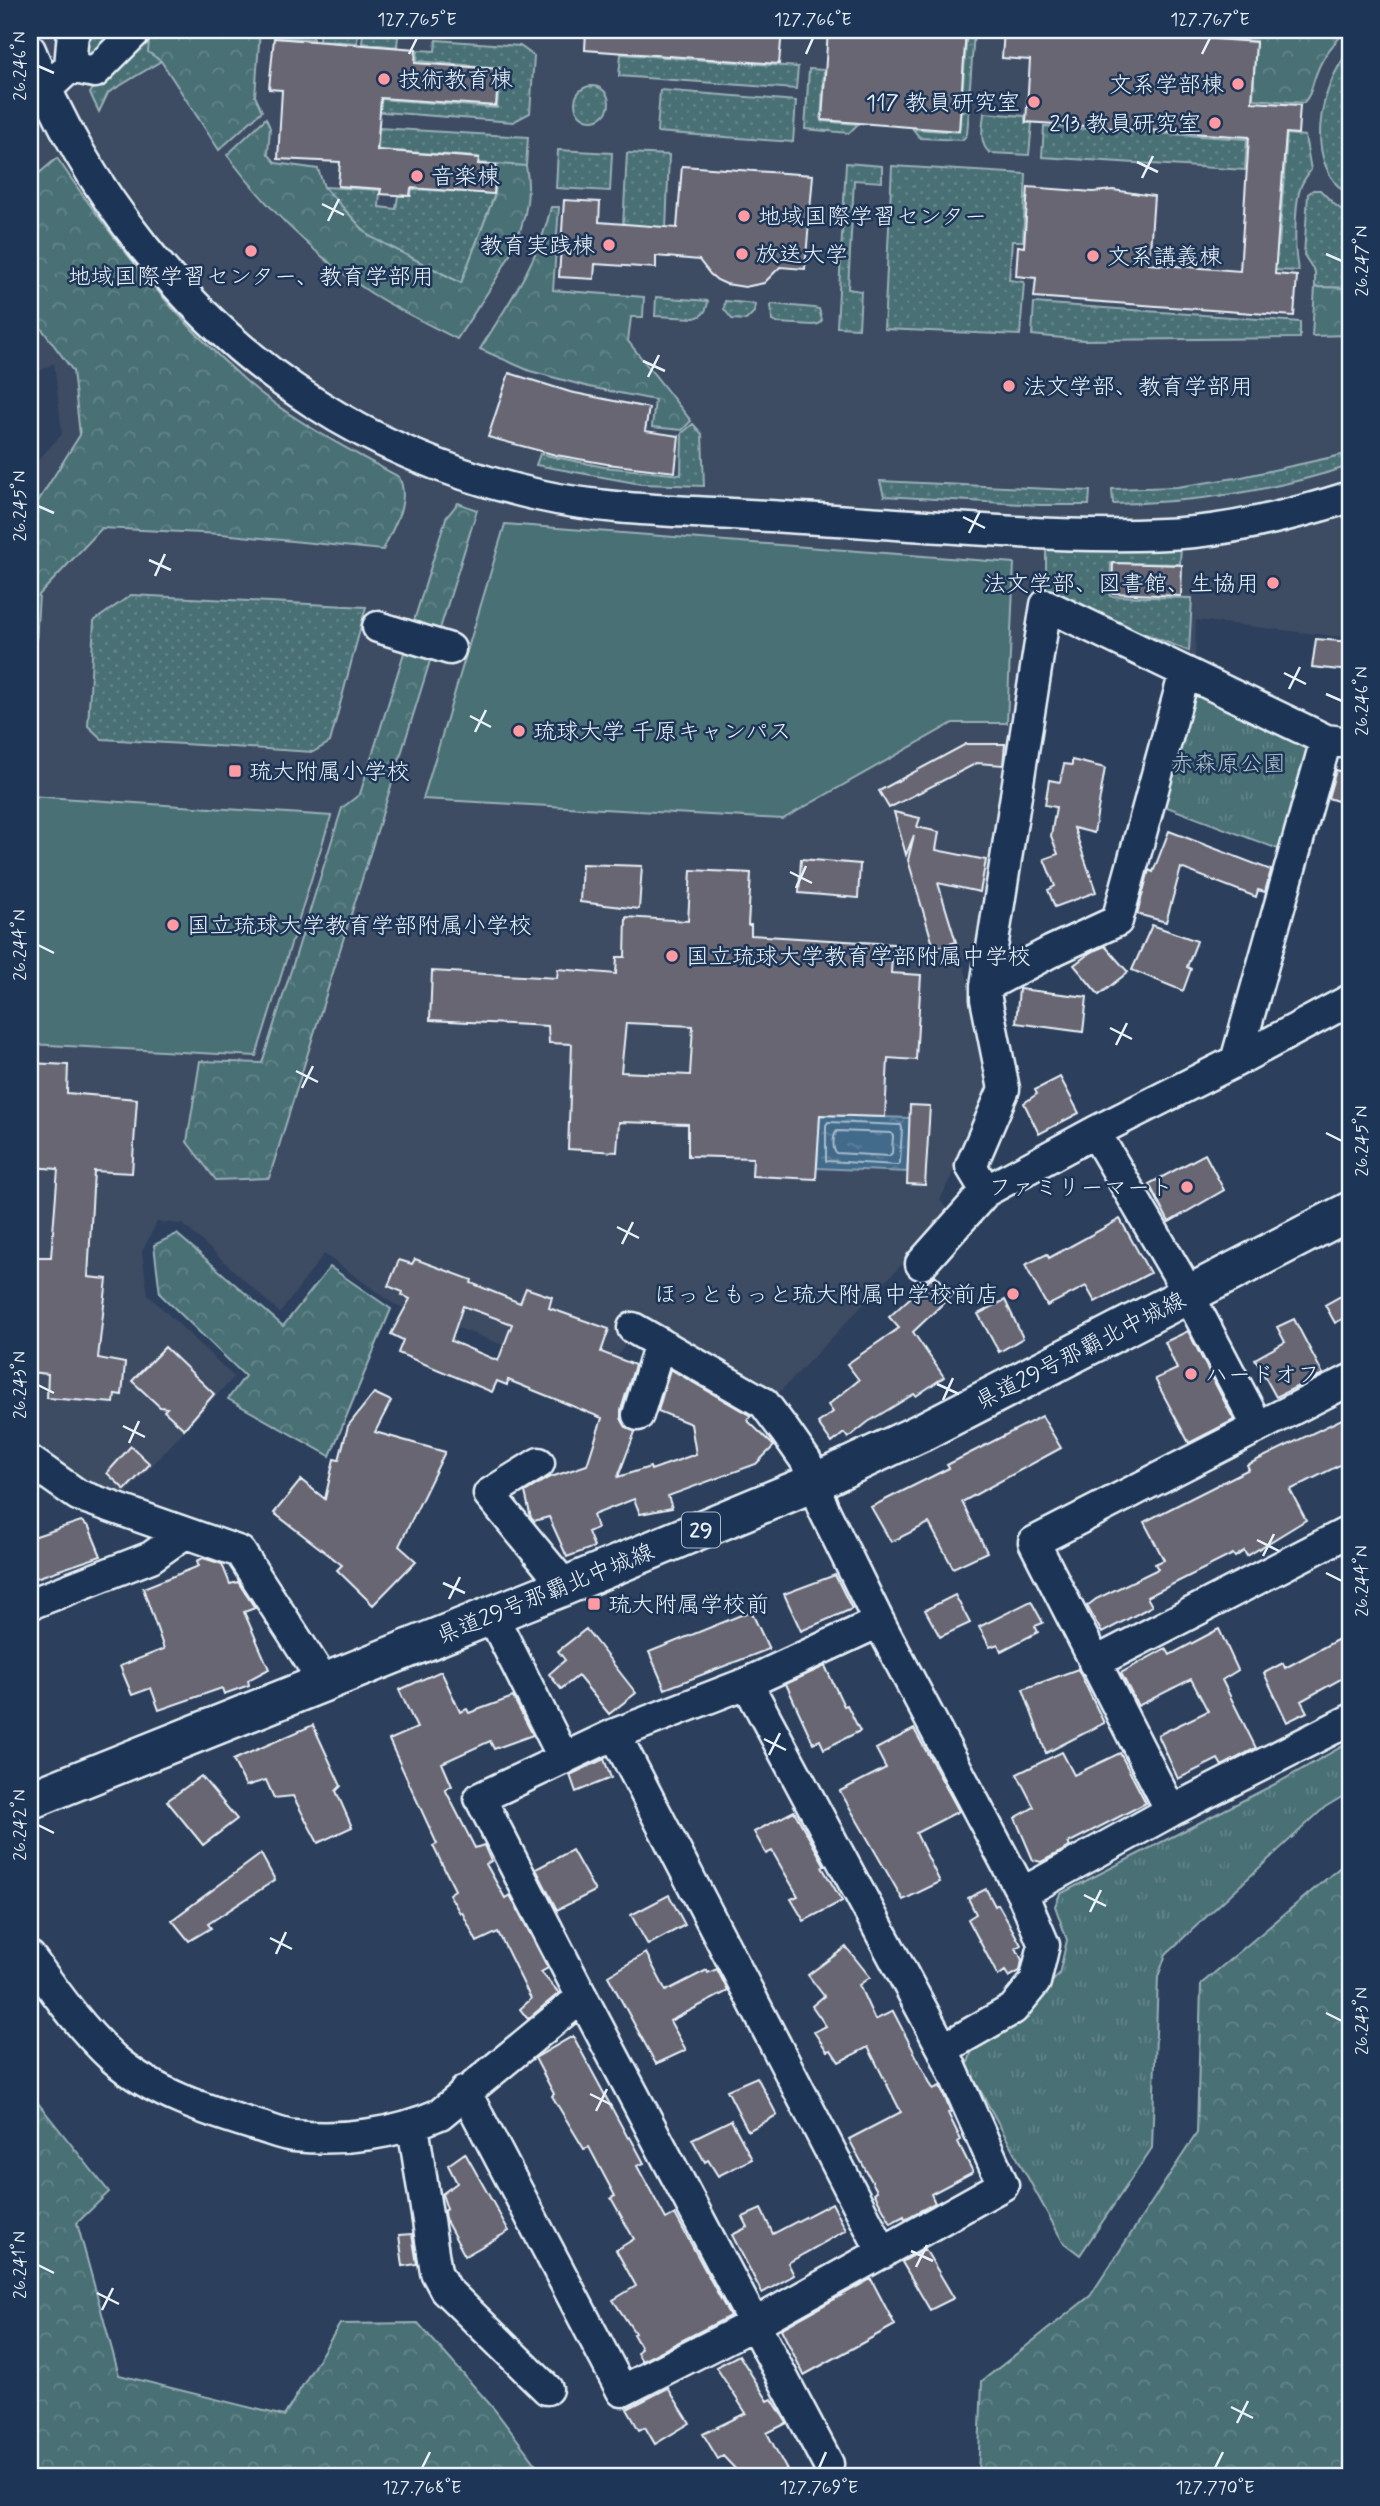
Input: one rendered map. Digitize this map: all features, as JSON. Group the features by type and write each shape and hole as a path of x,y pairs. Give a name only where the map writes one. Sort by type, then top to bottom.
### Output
{"main road":[{"name":"県道29号那覇北中城線","path":"30,1800 565,1586 813,1483 932,1427 1350,1211"}],"street":[{"path":"45,88 70,67 76,30"},
{"path":"70,67 95,72 137,30"},
{"path":"30,50 45,88 70,136 107,195 149,251 198,306 251,356 334,415 418,444 471,477 539,495 650,510 1100,534 1195,531 1267,520 1350,497"},
{"path":"986,1191 971,1166 1004,1089 986,999 986,986 1046,605 1338,741 1236,1061"},
{"path":"378,627 450,649"},
{"path":"986,986 1117,921 1185,672"},
{"path":"921,1264 986,1191 1350,1000"},
{"path":"1095,1132 1189,1294 1258,1427"},
{"path":"633,1328 764,1403 806,1461 813,1483 879,1622 1022,1893 1044,1945 1035,1982 1013,2009 943,2049"},
{"path":"638,1415 660,1343"},
{"path":"1171,1811 1034,1542 1350,1380"},
{"path":"30,1461 78,1495 240,1552 322,1683"},
{"path":"538,1463 489,1494 565,1586"},
{"path":"1094,1663 1350,1531"},
{"path":"30,1604 151,1557 185,1533"},
{"path":"492,1615 564,1759"},
{"path":"828,2464 480,1798 615,1734 747,1683 879,1622"},
{"path":"466,2091 622,2391 754,2324 1003,2185 943,2049 747,1683"},
{"path":"1022,1893 1171,1811 1350,1720"},
{"path":"615,1734 883,2253"},
{"path":"30,1957 80,2025 116,2060 149,2082 194,2104 292,2136 353,2137 413,2126 440,2114 582,1997"},
{"path":"413,2126 436,2272 445,2289 547,2389"}],"shaded area":[{"name":"琉球大学 千原キャンパス","path":"30,30 1350,30 1350,638 1196,620 1195,659 1030,591 975,952 963,961 993,1088 940,1200 950,1214 777,1395 641,1320 601,1382 394,1304 324,1254 280,1313 183,1224 157,1222 142,1252 148,1295 234,1377 122,1498 63,1469 30,1444 30,469 62,434 54,363 30,377"}],"green space":[{"path":"93,30 124,30 95,59 84,54 79,43"},
{"path":"149,30 161,61 108,93 99,112 90,93 102,76"},
{"path":"150,30 260,30 255,96 262,111 219,150 161,61 148,52"},
{"path":"274,30 313,30 313,39 274,37"},
{"path":"320,30 358,33 357,43 319,40"},
{"path":"1116,30 1347,30 1323,60 1310,93 1303,103 1253,99 1256,41"},
{"path":"967,31 974,32 969,99 962,98"},
{"path":"363,33 398,36 397,47 362,43"},
{"path":"436,40 520,46 534,56 530,113 513,122 344,109 341,96 497,108 500,68 417,61 418,50 435,51"},
{"path":"1350,50 1350,196 1335,182 1325,165 1320,125 1330,84"},
{"path":"621,54 798,67 796,89 619,76"},
{"path":"809,69 824,70 821,121 858,124 849,133 805,129"},
{"path":"592,86 604,91 609,103 604,115 592,120 580,115 575,103 580,91"},
{"path":"660,90 796,101 793,142 657,132"},
{"path":"961,111 969,111 967,134 963,140 920,138 913,129 959,132"},
{"path":"984,113 1025,116 1025,123 1032,123 1029,155 990,153 983,140"},
{"path":"266,118 270,128 268,154 276,163 318,169 324,187 369,236 461,283 495,194 497,164 526,166 528,190 518,235 496,279 457,339 392,305 350,279 311,247 259,194 227,155"},
{"path":"1044,126 1247,139 1245,170 1042,157"},
{"path":"379,128 528,137 526,166 478,163 478,157 378,150"},
{"path":"1287,134 1305,136 1311,170 1303,181 1298,197 1295,243 1299,271 1271,270 1272,246 1279,246"},
{"path":"558,150 612,153 610,191 556,188"},
{"path":"627,153 669,155 666,229 623,226"},
{"path":"57,158 144,276 219,356 281,409 399,477 403,496 399,514 383,550 221,534 102,528 39,595 30,736 30,514 80,435 73,371 30,313 30,181"},
{"path":"846,163 882,166 882,182 854,180 848,289 861,291 859,328 837,327"},
{"path":"892,166 1026,174 1023,241 1012,241 1009,280 1024,282 1020,335 884,329"},
{"path":"324,187 380,190 379,207 396,209 398,196 411,196 412,189 495,194 461,283 369,236"},
{"path":"1313,190 1320,190 1350,216 1350,288 1315,287 1315,272 1304,255 1308,194"},
{"path":"551,207 559,207 553,290 644,297 643,317 631,317 628,341 691,421 682,430 652,427 655,400 589,387 530,371 480,349 531,263"},
{"path":"1315,287 1350,288 1350,335 1312,336"},
{"path":"656,297 708,301 704,312 694,318 655,316"},
{"path":"725,301 755,304 754,312 746,320 732,319 724,309"},
{"path":"1034,303 1300,322 1300,338 1083,340 1032,335"},
{"path":"771,304 819,309 822,320 813,325 777,323 772,321"},
{"path":"693,424 702,434 704,486 641,484 536,465 540,454 604,467 681,475 682,433"},
{"path":"1342,455 1349,466 1290,483 1203,498 1113,504 1112,489 1177,487 1242,477"},
{"path":"880,481 1090,491 1089,505 1040,505 884,496"},
{"path":"458,503 477,510 269,1178 216,1180 187,1142 200,1061 262,1063 342,808 360,794 446,518"},
{"path":"505,524 1014,563 1007,723 953,723 783,819 423,799"},
{"path":"1181,545 1180,564 1111,563 1110,596 1192,598 1189,651 1046,595 1046,547"},
{"path":"131,595 366,607 330,742 313,752 102,739 88,726 94,621"},
{"name":"赤森原公園","path":"1185,672 1326,740 1294,855 1151,801"},
{"path":"30,796 331,816 256,1056 30,1044"},
{"path":"177,1234 283,1326 330,1267 391,1309 330,1456 228,1399 245,1376 160,1294 154,1245"},
{"path":"1350,1742 1350,1792 1325,1807 1166,1954 1158,1977 1152,2148 1080,2255 1063,2242 967,2066 972,2050 1018,2020 1059,1974 1067,1940 1055,1906 1060,1894 1279,1782"},
{"path":"1350,1859 1350,2476 978,2476 982,2381 1090,2296 1197,2133 1201,1984"},
{"path":"30,2093 109,2192 77,2223 119,2375 284,2416 340,2324 418,2323 494,2409 545,2476 30,2474"}],"water":[{"path":"820,1115 910,1118 907,1172 817,1168"}],"building":[{"path":"586,30 782,30 779,64 585,50"},
{"path":"828,30 966,30 959,131 822,120"},
{"path":"1004,30 1088,30 1256,42 1252,102 1300,105 1298,134 1286,133 1275,274 1297,276 1294,316 1034,297 1036,278 1016,276 1018,246 1024,247 1028,187 1093,192 1113,190 1154,196 1149,264 1240,271 1249,137 1026,122 1030,60 1002,58"},
{"path":"274,38 416,49 415,63 499,69 496,106 381,98 377,150 479,158 478,164 496,165 494,194 411,188 410,196 380,194 381,189 338,186 340,162 278,159 282,90 269,89"},
{"name":"地域国際学習センター","path":"682,166 813,175 805,269 780,267 764,283 745,287 717,280 699,260 656,256 656,268 595,264 594,279 559,277 564,200 600,202 599,222 677,228"},
{"path":"509,373 570,392 649,408 645,431 679,436 675,472 556,455 488,437"},
{"path":"1113,563 1182,565 1181,596 1112,593"},
{"path":"1316,639 1350,642 1350,671 1312,667"},
{"path":"966,744 1005,744 1003,765 977,763 889,808 879,791"},
{"path":"1072,760 1105,768 1094,833 1074,828 1096,892 1055,907 1048,890 1055,886 1044,859 1058,854 1051,836 1056,807 1045,805 1049,780 1060,782 1064,764 1072,765"},
{"path":"1336,770 1350,774 1350,805 1328,798"},
{"path":"894,812 920,818 917,827 939,832 936,850 986,860 980,892 938,883 956,942 934,948 908,860 914,835 906,855"},
{"path":"1169,831 1271,870 1265,892 1258,890 1256,897 1181,868 1166,922 1137,914 1149,870 1153,872"},
{"path":"801,859 860,864 858,898 799,893"},
{"path":"582,864 642,866 639,909 580,902"},
{"path":"691,870 751,873 748,925 751,925 751,935 893,944 891,973 921,975 916,1060 888,1058 885,1117 820,1115 816,1179 752,1176 753,1158 688,1156 688,1124 619,1122 617,1152 568,1149 572,1044 549,1043 548,1026 430,1020 432,971 557,978 558,969 616,974 617,957 625,957 626,917 688,921","holes":["626,1023 693,1026 690,1075 621,1072"]},
{"path":"1152,925 1197,941 1187,967 1191,969 1183,991 1132,970"},
{"path":"1105,946 1128,972 1099,995 1074,965 1091,952"},
{"path":"1019,989 1087,997 1083,1032 1016,1023"},
{"path":"30,1063 68,1065 67,1093 137,1099 132,1173 94,1171 88,1277 107,1279 98,1358 125,1363 122,1395 115,1394 114,1403 47,1398 48,1374 30,1372 30,1273 33,1257 51,1257 58,1169 30,1167"},
{"path":"1060,1077 1079,1113 1039,1134 1024,1103 1037,1094 1035,1090"},
{"path":"910,1105 930,1106 925,1185 907,1184"},
{"name":"ファミリーマート","path":"1205,1154 1224,1190 1169,1222 1149,1184"},
{"path":"1120,1219 1150,1273 1095,1302 1086,1286 1047,1306 1025,1265 1047,1254 1049,1258"},
{"path":"415,1259 472,1280 471,1283 520,1303 526,1288 552,1297 549,1308 609,1329 601,1352 635,1365 621,1418 626,1427 635,1432 618,1477 650,1467 651,1470 696,1454 691,1424 658,1411 670,1369 751,1416 747,1420 774,1446 756,1464 668,1496 672,1508 640,1514 634,1499 593,1515 597,1528 588,1532 594,1547 567,1557 549,1517 534,1521 531,1518 525,1492 548,1478 587,1465 602,1418 508,1380 507,1385 497,1381 492,1392 398,1353 403,1340 391,1334 410,1299 402,1295 403,1292 388,1286 399,1260 412,1264","holes":["463,1306 512,1324 498,1361 451,1341"]},
{"path":"935,1275 954,1293 913,1332 944,1377 868,1422 848,1438 844,1433 832,1443 818,1423 833,1412 828,1405 859,1380 847,1364 899,1328 889,1317"},
{"path":"1350,1291 1350,1315 1335,1323 1325,1305"},
{"path":"1005,1300 1023,1338 999,1352 978,1314"},
{"path":"1294,1319 1323,1374 1276,1397 1255,1359 1285,1342 1277,1327"},
{"path":"1188,1331 1234,1420 1189,1443 1155,1379 1177,1369 1165,1342"},
{"path":"165,1347 214,1394 184,1429 164,1411 167,1408 160,1407 132,1381"},
{"path":"374,1393 391,1401 375,1432 445,1452 399,1546 416,1561 373,1605 337,1570 342,1565 274,1513 301,1480 325,1499 334,1459 339,1460 348,1426"},
{"path":"1350,1415 1350,1460 1290,1490 1306,1520 1247,1556 1244,1551 1235,1557 1233,1554 1147,1597 1152,1606 1102,1633 1087,1606 1158,1569 1155,1564 1164,1560 1144,1522 1249,1469 1247,1465"},
{"path":"1042,1416 1061,1448 962,1502 987,1552 953,1568 929,1523 891,1542 871,1507 949,1468 947,1465"},
{"path":"131,1446 150,1464 125,1490 107,1473"},
{"path":"81,1521 89,1527 101,1556 30,1580 30,1538"},
{"path":"203,1558 222,1564 230,1584 238,1582 255,1608 244,1612 269,1669 248,1680 249,1685 224,1694 222,1688 159,1710 151,1688 132,1695 120,1666 164,1649 143,1588 199,1566 197,1561"},
{"path":"835,1575 852,1609 801,1631 784,1594"},
{"path":"955,1595 970,1623 940,1637 925,1610"},
{"path":"1031,1601 1043,1623 1035,1626 1038,1632 1001,1651 998,1644 990,1647 979,1627"},
{"path":"751,1611 769,1649 665,1689 649,1652"},
{"path":"586,1629 636,1693 609,1714 578,1676 561,1689 549,1674 565,1660 558,1651"},
{"path":"1219,1629 1238,1670 1222,1680 1256,1748 1222,1766 1218,1759 1178,1779 1158,1735 1208,1711 1191,1679 1138,1706 1121,1673 1166,1648 1170,1655"},
{"path":"1350,1633 1350,1674 1301,1701 1307,1712 1287,1722 1264,1673 1283,1663 1285,1668"},
{"path":"825,1666 844,1706 847,1705 860,1731 824,1749 820,1740 813,1743 786,1684"},
{"path":"1078,1669 1104,1723 1046,1753 1023,1689"},
{"path":"441,1671 460,1712 467,1709 469,1713 513,1697 533,1735 494,1749 490,1741 442,1763 452,1786 445,1789 475,1848 484,1845 491,1861 486,1864 505,1898 510,1895 548,1968 541,1972 559,1993 528,2019 520,2009 531,1999 498,1932 477,1942 462,1912 460,1913 449,1894 455,1890 433,1846 437,1844 389,1740 417,1728 399,1690"},
{"path":"313,1725 341,1786 336,1791 352,1827 318,1843 293,1796 274,1798 266,1780 246,1786 233,1760"},
{"path":"914,1729 959,1811 916,1833 940,1882 903,1900 840,1791 886,1768 876,1749"},
{"path":"1062,1752 1074,1775 1120,1753 1146,1803 1068,1843 1070,1847 1041,1862 1033,1860 1015,1818 1034,1807 1017,1774"},
{"path":"604,1759 611,1778 576,1792 570,1775"},
{"path":"201,1776 237,1819 203,1845 167,1801"},
{"path":"794,1811 842,1901 804,1921 791,1899 798,1896 772,1851 766,1854 754,1832"},
{"path":"572,1850 595,1891 557,1910 536,1869"},
{"path":"261,1854 275,1880 208,1924 211,1928 189,1941 172,1920"},
{"path":"986,1889 995,1906 998,1904 1021,1945 1016,1948 1022,1960 1020,1971 1009,1977 1005,1971 998,1976 968,1919 976,1914 968,1898"},
{"path":"669,1895 685,1925 648,1945 631,1915"},
{"path":"846,1947 870,1977 859,1985 875,2020 893,2011 933,2089 940,2086 951,2112 948,2113 961,2140 958,2142 973,2172 931,2194 935,2203 905,2219 904,2216 891,2223 849,2139 901,2112 868,2047 839,2062 831,2050 827,2051 814,2032 826,2026 812,2006 824,1996 808,1975"},
{"path":"646,1953 666,1991 707,1970 708,1973 717,1969 728,1991 670,2021 686,2050 656,2064 608,1976"},
{"path":"573,2036 644,2163 637,2166 666,2219 675,2214 730,2316 642,2361 637,2353 641,2348 633,2334 635,2333 613,2300 636,2286 616,2250 634,2239 611,2198 615,2196 589,2147 584,2149 552,2096 554,2094 535,2058"},
{"path":"757,2077 777,2115 748,2131 727,2090"},
{"path":"731,2120 752,2159 718,2176 708,2160 705,2162 692,2139"},
{"path":"465,2153 509,2231 465,2256 445,2219 444,2211 447,2209 442,2194 457,2183 448,2165"},
{"path":"832,2203 846,2230 788,2263 794,2275 762,2293 732,2235 748,2227 743,2217 761,2209 773,2234"},
{"path":"412,2234 417,2264 403,2266 399,2235"},
{"path":"925,2249 954,2298 930,2310 902,2262"},
{"path":"871,2279 895,2325 804,2375 781,2329"},
{"path":"739,2355 768,2401 772,2399 787,2423 767,2433 790,2476 742,2476 723,2456 718,2459 703,2434 746,2413 716,2367"},
{"path":"668,2388 690,2423 655,2444 645,2427 639,2430 627,2409"}],"place":[{"name":"技術教育棟","path":"384,79"},
{"name":"文系学部棟","path":"1238,84"},
{"name":"117 教員研究室","path":"1034,102"},
{"name":"213 教員研究室","path":"1215,123"},
{"name":"音楽棟","path":"417,176"},
{"name":"地域国際学習センター","path":"744,216"},
{"name":"教育実践棟","path":"609,245"},
{"name":"地域国際学習センター、教育学部用","path":"251,251"},
{"name":"放送大学","path":"742,254"},
{"name":"文系講義棟","path":"1093,256"},
{"name":"法文学部、教育学部用","path":"1009,386"},
{"name":"法文学部、図書館、生協用","path":"1273,583"},
{"name":"琉球大学 千原キャンパス","path":"519,731"},
{"name":"琉大附属小学校","path":"235,771"},
{"name":"国立琉球大学教育学部附属小学校","path":"173,925"},
{"name":"国立琉球大学教育学部附属中学校","path":"672,956"},
{"name":"ファミリーマート","path":"1187,1187"},
{"name":"ほっともっと琉大附属中学校前店","path":"1013,1294"},
{"name":"ハードオフ","path":"1191,1374"},
{"name":"琉大附属学校前","path":"594,1604"}]}
